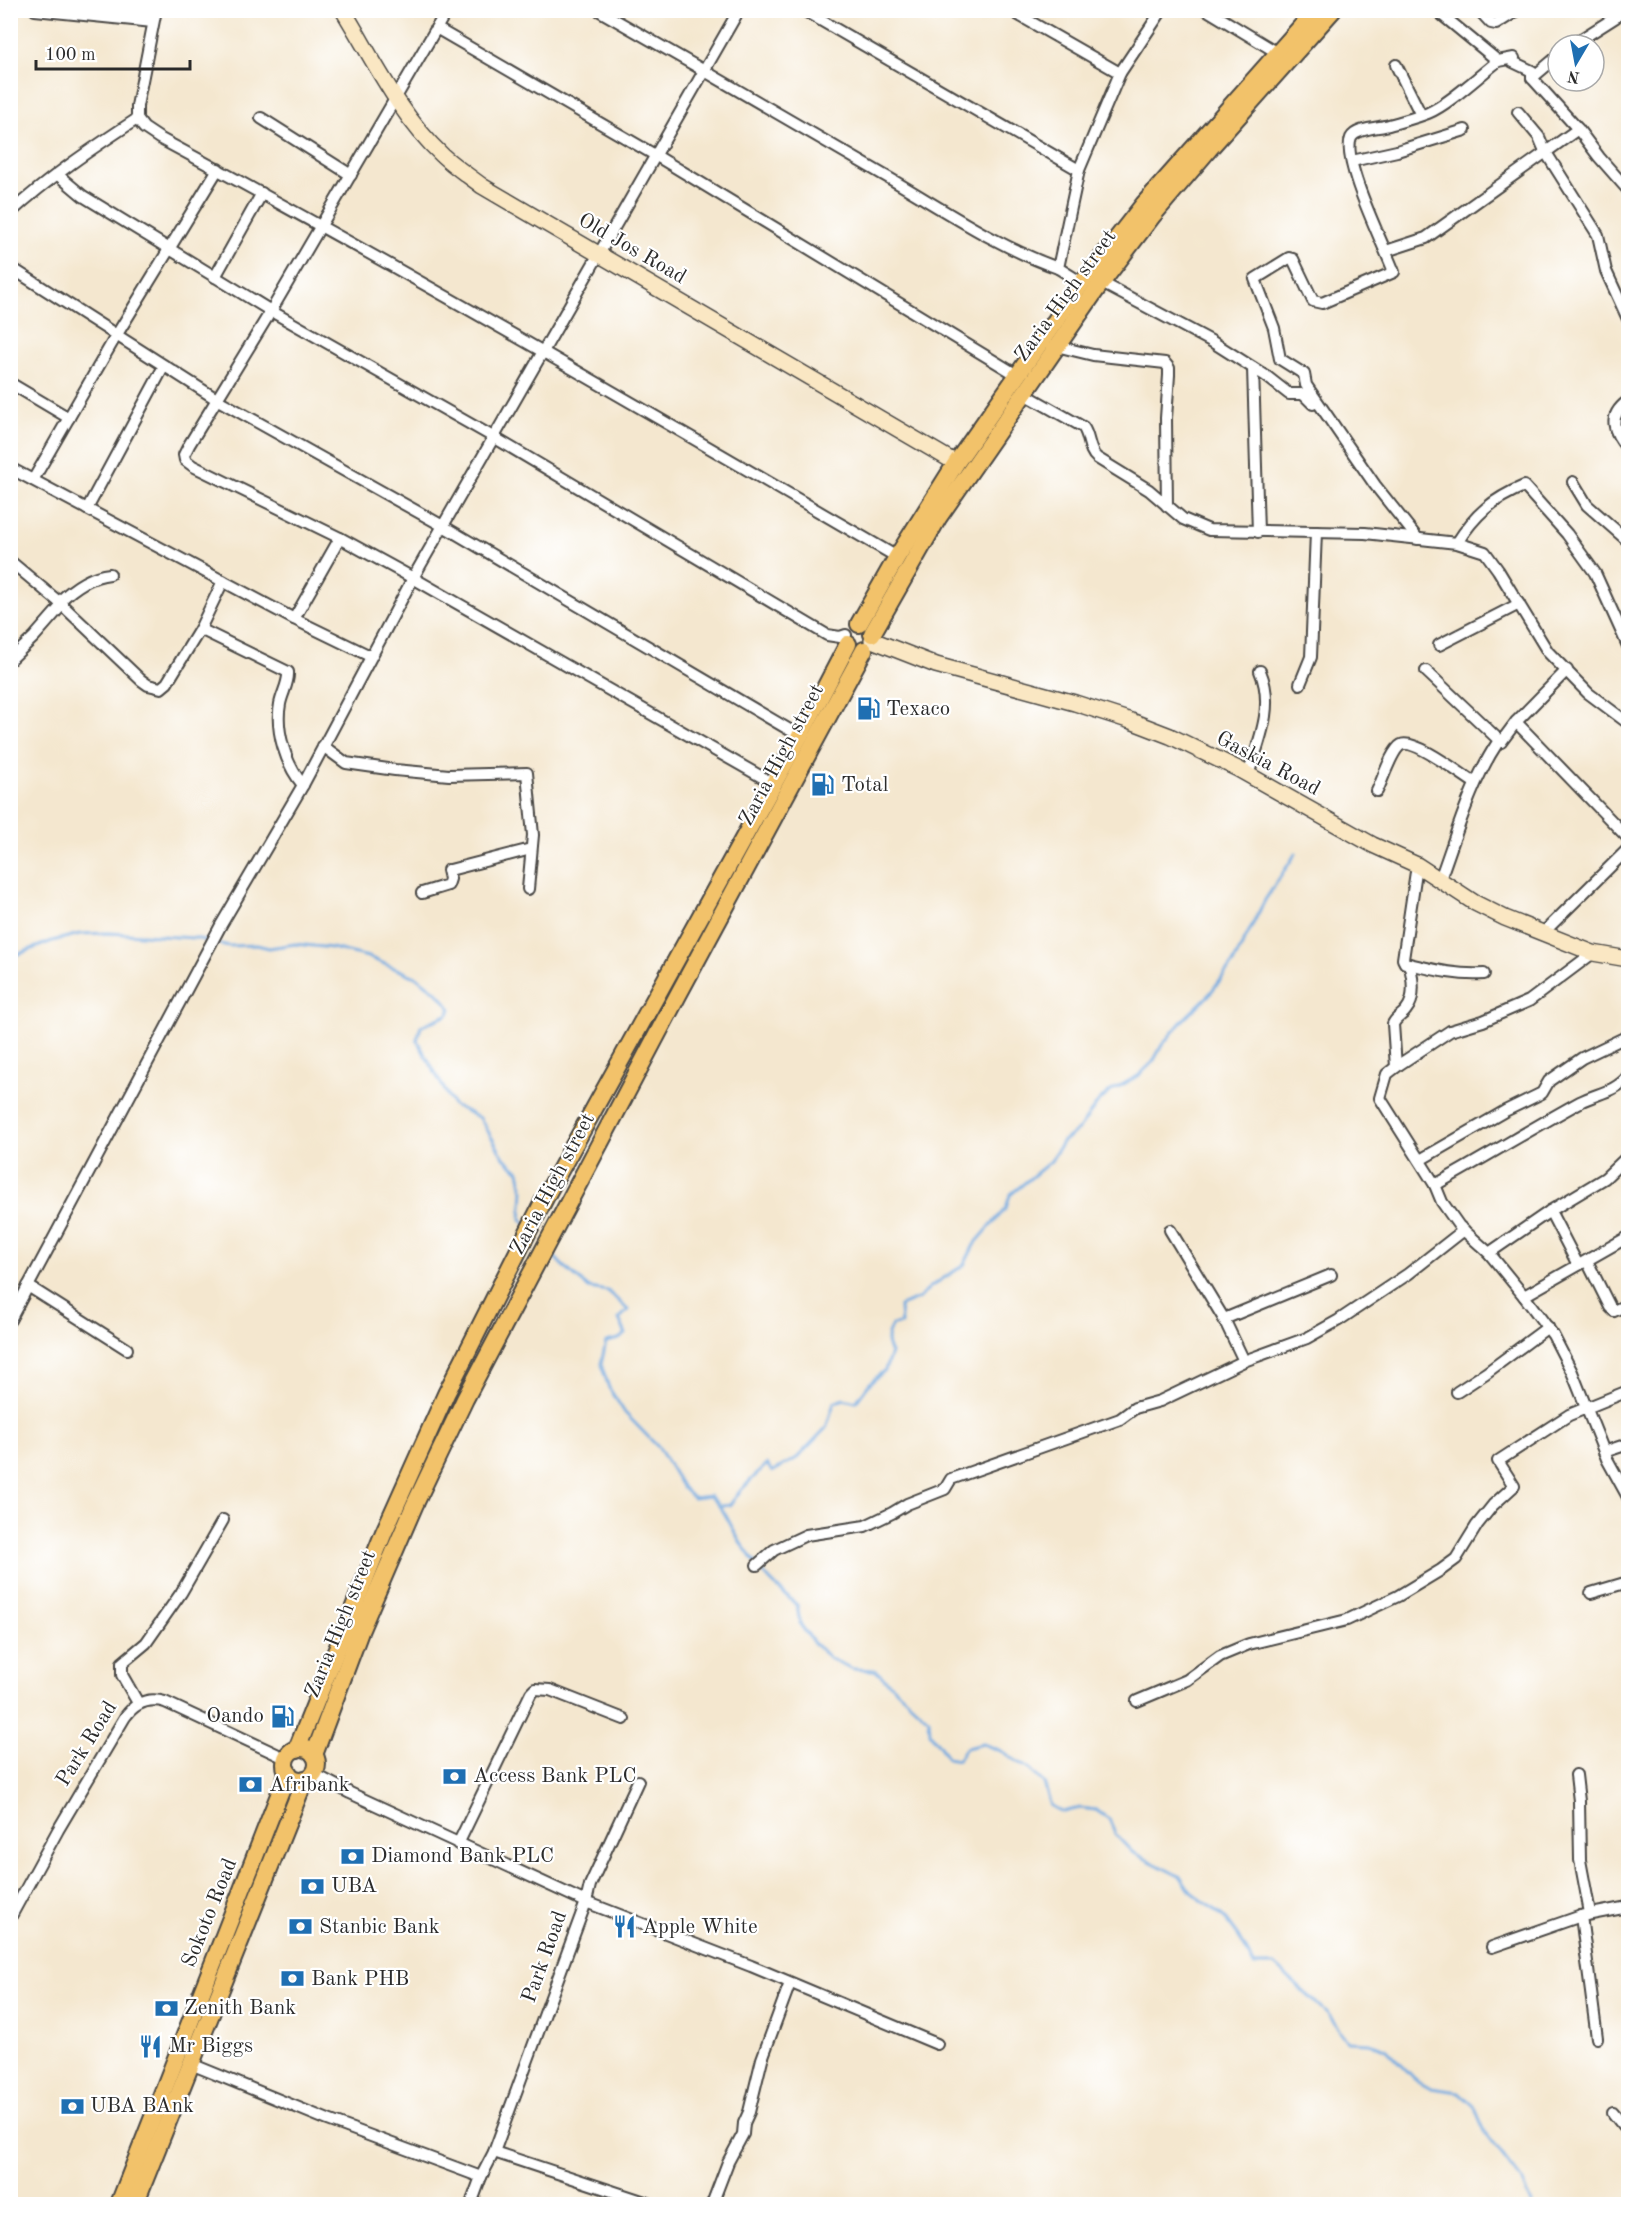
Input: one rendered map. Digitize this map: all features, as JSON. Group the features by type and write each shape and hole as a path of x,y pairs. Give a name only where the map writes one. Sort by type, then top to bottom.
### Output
{"main road":[{"name":"Old Jos Road","path":"343,10 397,99 419,130 465,173 598,254 956,463"},
{"name":"Zaria High street","path":"314,1755 361,1629 414,1506 465,1399 867,637 938,518 1056,346 1153,215 1283,56 1316,10"},
{"name":"Zaria High street","path":"867,637 897,557 956,463 1082,283 1144,204 1283,56 1333,10"},
{"path":"851,627 867,637 858,651 847,639 851,627"},
{"name":"Gaskia Road","path":"867,637 936,665 1050,696 1131,721 1170,736 1248,775 1373,845 1416,865 1475,903 1542,934 1593,953 1629,959"},
{"name":"Zaria High street","path":"504,1278 547,1194 800,736 847,639"},
{"name":"Sokoto Road","path":"119,2205 290,1760 384,1532 446,1394 504,1278"},
{"path":"306,1749 314,1755 317,1764 310,1777 295,1779 290,1760 306,1749"},
{"name":"Sokoto Road","path":"135,2205 310,1777"}],"street":[{"path":"35,10 154,16 136,106 137,119 144,128 543,351 897,557"},
{"path":"447,10 397,99 187,450 185,460 340,538 413,578 774,784"},
{"path":"598,10 985,235 1017,252 1058,268 1082,283"},
{"path":"10,1320 221,925 303,785 413,578 739,10"},
{"path":"803,10 1079,170"},
{"path":"1010,10 1120,73"},
{"path":"1058,268 1079,170 1120,73 1162,10"},
{"path":"1207,10 1283,56"},
{"path":"1436,10 1498,61"},
{"path":"1479,10 1491,23 1496,24 1518,10"},
{"path":"1591,33 1616,17 1621,10"},
{"path":"436,28 655,155 1017,375"},
{"path":"1418,539 1375,485 1332,424 1306,385 1304,374 1280,359 1274,328 1255,279 1289,258 1293,259 1313,301 1322,303 1394,272 1364,204 1350,153 1350,142 1355,133 1421,115 1444,104 1498,61 1514,58 1513,62 1532,71 1532,78 1629,190"},
{"path":"1396,64 1421,115"},
{"path":"1532,78 1546,66"},
{"path":"1518,112 1539,137 1545,151 1598,235 1606,272 1629,319"},
{"path":"261,118 351,175"},
{"path":"10,213 30,195 98,144 137,119"},
{"path":"1386,251 1426,238 1578,129"},
{"path":"1352,161 1397,151 1465,130"},
{"path":"33,480 116,336 218,170"},
{"path":"58,175 83,195 271,311 495,438 827,635 847,639"},
{"path":"215,277 262,193"},
{"path":"10,267 218,400 443,526 800,736"},
{"path":"1102,283 1211,341 1289,394 1303,394 1332,424"},
{"path":"1056,346 1093,355 1165,363 1169,368 1166,418 1167,506"},
{"path":"87,509 164,366"},
{"path":"1253,368 1258,532"},
{"path":"10,383 69,418"},
{"path":"1023,393 1083,427 1087,432 1092,454 1149,490 1184,519 1209,530 1365,533 1457,543 1485,552 1548,652 1588,693 1629,723"},
{"path":"1629,401 1618,408 1614,418 1618,438 1629,449"},
{"path":"10,468 294,619 370,656"},
{"path":"1574,482 1587,505 1629,542"},
{"path":"1457,543 1474,517 1486,507 1524,486 1561,526 1595,573 1629,646"},
{"path":"1300,684 1311,657 1316,532"},
{"path":"294,619 340,538"},
{"path":"10,561 141,680 158,688 166,683 200,629 223,581"},
{"path":"10,660 34,637 70,591 100,575 110,574"},
{"path":"1439,645 1519,604"},
{"path":"200,629 288,672 280,705 280,729 290,767 303,785"},
{"path":"1440,879 1484,762 1516,722 1567,670"},
{"path":"1248,775 1264,721 1267,701 1266,686 1260,671"},
{"path":"1426,671 1501,742"},
{"path":"1516,722 1629,838"},
{"path":"1377,791 1395,752 1401,745 1406,744 1421,748 1475,783"},
{"path":"323,746 346,763 395,770 448,775 528,773 533,835 528,889"},
{"path":"422,893 448,885 450,879 448,870 531,849"},
{"path":"1542,934 1629,849"},
{"path":"1416,865 1403,956 1405,963 1444,972 1484,974"},
{"path":"1593,953 1529,1001 1483,1021 1450,1031 1396,1067 1387,1074 1380,1098 1435,1185 1442,1202 1464,1230 1489,1253 1548,1327 1572,1372 1604,1452 1629,1497"},
{"path":"1396,1067 1393,1024 1408,1009 1412,999 1412,974 1409,964"},
{"path":"1420,1160 1505,1111 1542,1093 1549,1081 1582,1058 1629,1036"},
{"path":"1435,1185 1581,1102 1616,1088 1629,1076"},
{"path":"1489,1253 1550,1211 1605,1178 1629,1156"},
{"path":"1550,1211 1610,1307 1618,1311 1629,1304"},
{"path":"1170,1230 1224,1319 1244,1361"},
{"path":"757,1565 774,1550 806,1535 865,1526 907,1504 945,1489 951,1479 996,1462 1047,1447 1120,1419 1135,1408 1160,1401 1244,1361 1306,1338 1339,1320 1408,1274 1464,1230"},
{"path":"1524,1296 1629,1237"},
{"path":"1224,1319 1331,1275"},
{"path":"28,1286 127,1349"},
{"path":"1457,1392 1496,1367 1548,1327"},
{"path":"1137,1701 1187,1680 1220,1656 1249,1644 1347,1620 1368,1612 1441,1570 1456,1558 1493,1505 1514,1486 1498,1461 1552,1425 1585,1407 1629,1391"},
{"path":"1604,1452 1629,1444"},
{"path":"138,1704 122,1675 122,1663 146,1643 182,1593 223,1520"},
{"path":"1591,1593 1629,1582"},
{"path":"458,1844 531,1693 535,1689 550,1690 624,1719"},
{"name":"Park Road","path":"10,1918 125,1717 138,1704 154,1699 165,1702 290,1760"},
{"path":"1576,1775 1580,1860 1598,2038"},
{"name":"Park Road","path":"310,1777 328,1783 586,1902 494,2152 481,2177 471,2205"},
{"path":"638,1781 590,1885 586,1902 937,2044"},
{"path":"1492,1947 1586,1915 1629,1907"},
{"path":"712,2205 728,2162 743,2134 762,2059 790,1983"},
{"path":"192,2064 328,2120 481,2177"},
{"path":"1613,2113 1629,2132"},
{"path":"494,2152 651,2205"}],"waterway":[{"path":"721,1506 730,1505 741,1490 767,1464 772,1472 797,1458 826,1428 834,1403 844,1399 856,1402 870,1383 885,1370 891,1353 887,1336 892,1325 901,1324 900,1306 920,1298 930,1287 964,1265 974,1245 1006,1208 1010,1195 1051,1161 1062,1142 1079,1129 1099,1101 1111,1091 1138,1076 1153,1062 1162,1045 1183,1020 1208,996 1233,963 1265,900 1296,853"},
{"path":"10,955 80,934 108,933 195,938 229,946 257,945 269,948 295,944 332,948 368,957 418,978 438,993 451,1009 447,1015 421,1026 417,1040 453,1105 480,1118 504,1158 519,1171 523,1191 521,1219 526,1225"},
{"path":"550,1252 589,1288 608,1291 628,1310 619,1319 626,1334 619,1339 606,1342 601,1364 609,1388 625,1413 659,1448 683,1488 693,1498 710,1496 720,1507 753,1560 797,1605 800,1624 813,1642 831,1659 853,1669 875,1670 929,1720 930,1733 948,1758 958,1760 966,1748 983,1744 1001,1751 1030,1770 1044,1783 1051,1806 1063,1812 1080,1808 1096,1810 1109,1819 1116,1835 1132,1852 1181,1877 1191,1892 1225,1918 1239,1937 1254,1965 1275,1965 1329,2015 1348,2042 1370,2043 1387,2050 1415,2079 1431,2088 1459,2092 1474,2106 1486,2134 1521,2179 1531,2204"}],"place":[{"name":"Texaco","path":"868,709"},
{"name":"Total","path":"823,785"},
{"name":"Oando","path":"282,1716"},
{"name":"Access Bank PLC","path":"455,1776"},
{"name":"Afribank","path":"251,1785"},
{"name":"Diamond Bank PLC","path":"353,1856"},
{"name":"UBA","path":"313,1886"},
{"name":"Stanbic Bank","path":"301,1927"},
{"name":"Apple White","path":"624,1927"},
{"name":"Bank PHB","path":"293,1979"},
{"name":"Zenith Bank","path":"166,2008"},
{"name":"Mr Biggs","path":"151,2046"},
{"name":"UBA BAnk","path":"72,2106"}]}
